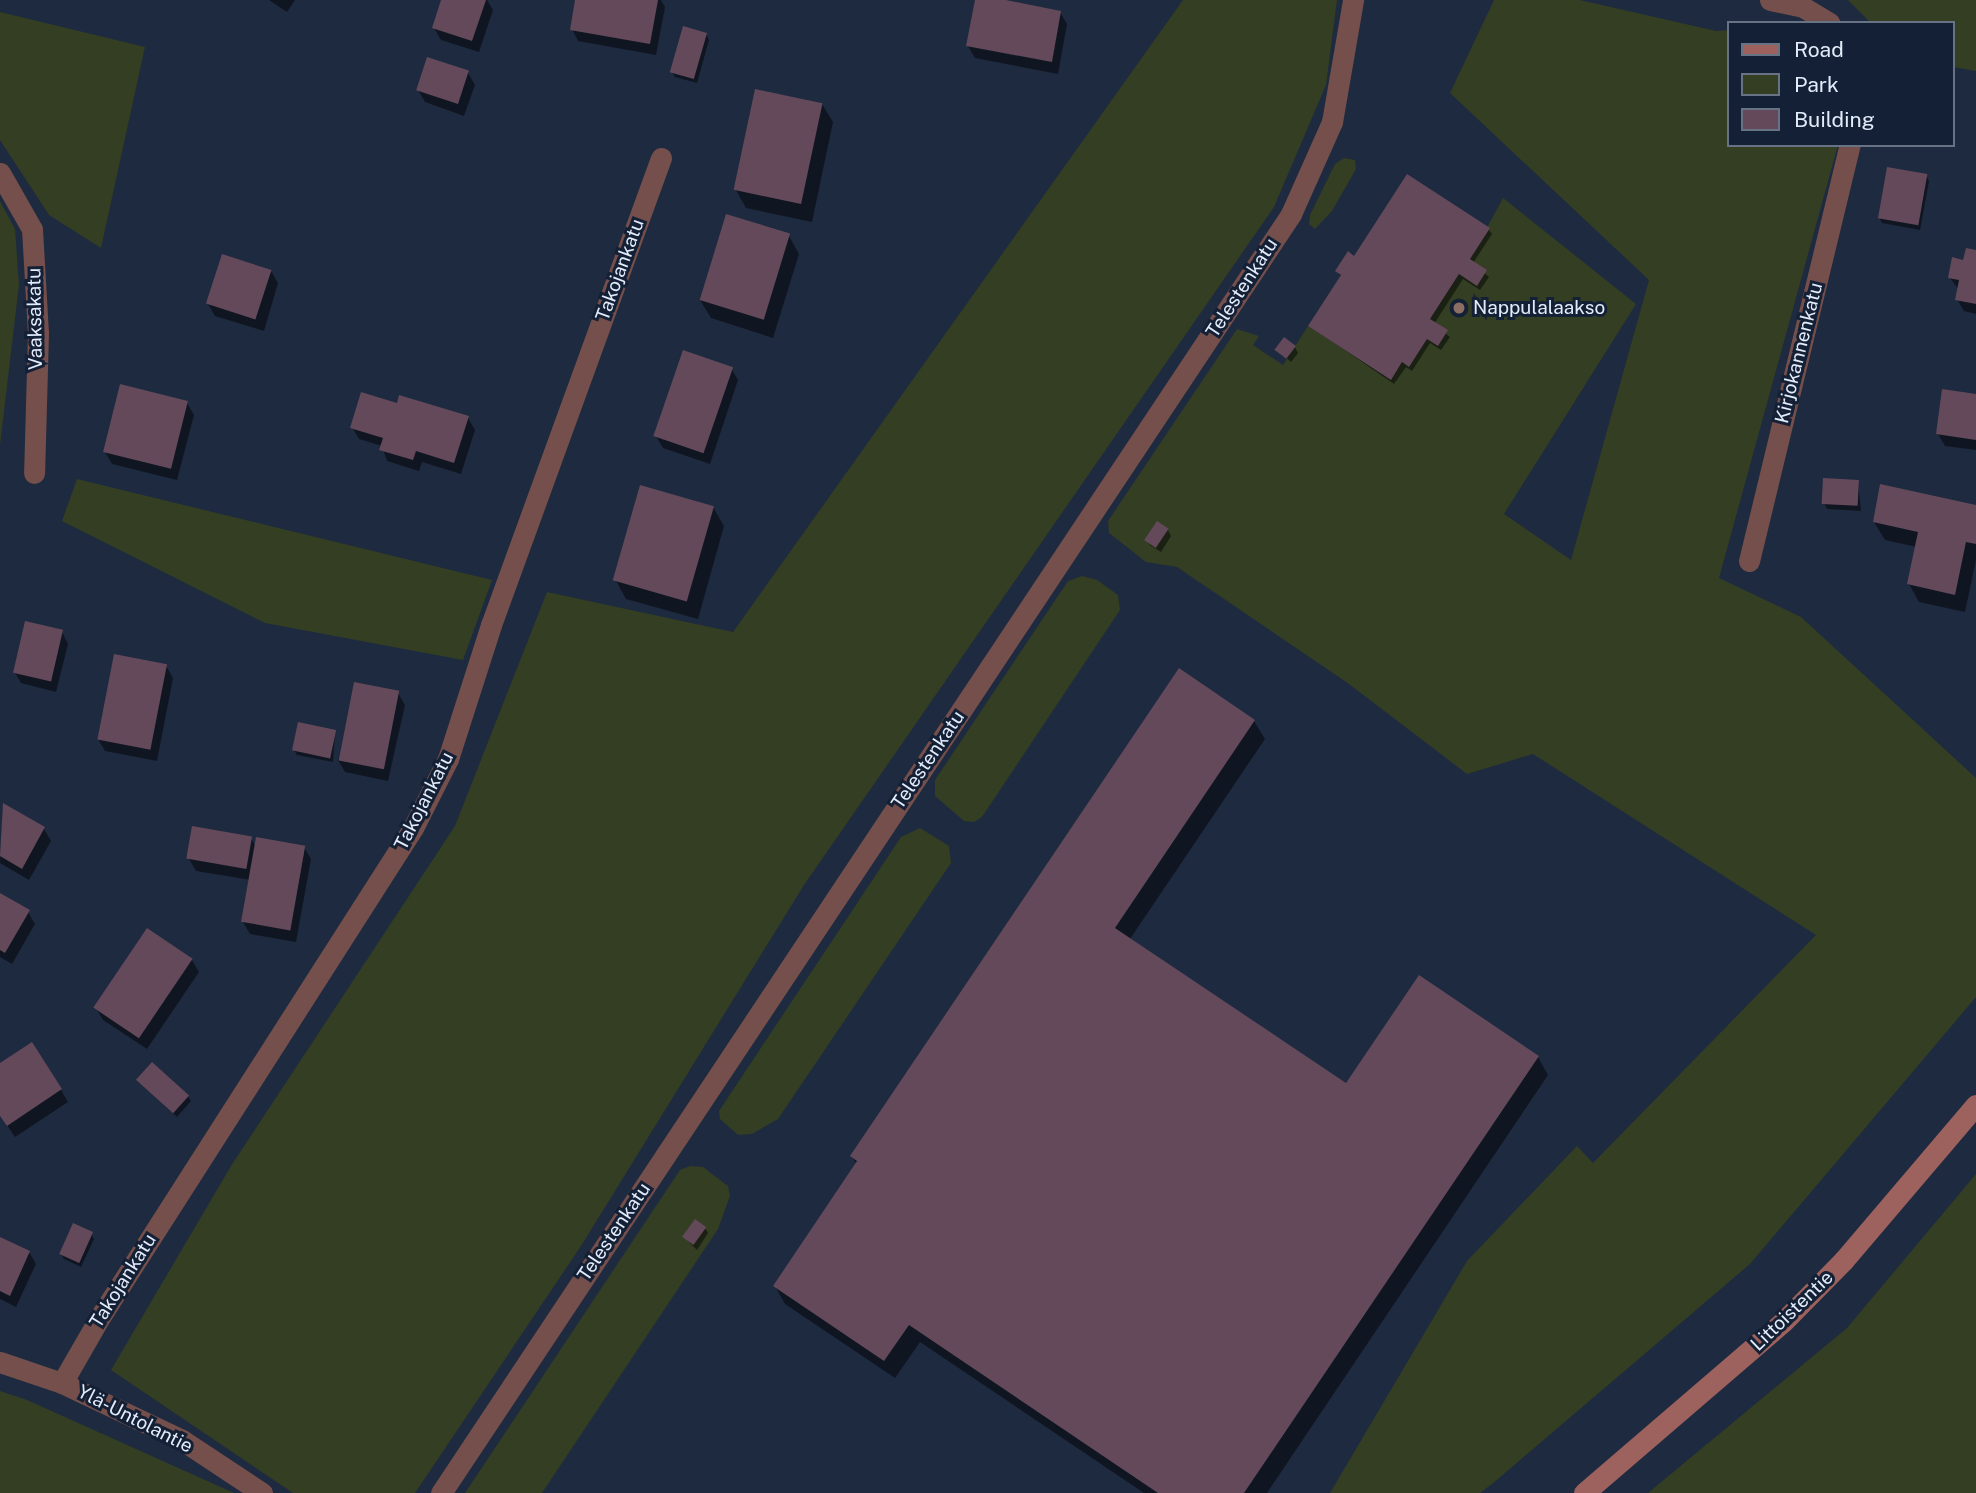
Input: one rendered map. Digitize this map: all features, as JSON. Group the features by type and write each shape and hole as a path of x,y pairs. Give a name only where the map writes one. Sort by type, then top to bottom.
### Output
{"street":[{"name":"Telestenkatu","path":"441,1493 1291,214 1332,121 1353,0"},
{"path":"1770,0 1803,6 1827,21"},
{"name":"Kirjokannenkatu","path":"1749,561 1850,147"},
{"name":"Takojankatu","path":"62,1383 100,1317 414,828 448,760 491,625 660,158"},
{"name":"Vaaksakatu","path":"0,173 32,229 38,334 34,473"},
{"name":"Littoistentie","path":"1584,1493 1783,1322 1843,1261 1976,1105"},
{"name":"Ylä-Untolantie","path":"0,1362 62,1383 182,1440 262,1493"}],"green space":[{"path":"1183,0 1337,0 1326,85 1274,207 804,885 581,1246 415,1493 293,1493 111,1370 231,1166 455,826 547,592 733,632"},
{"path":"1494,0 1580,0 1716,31 1728,30 1728,147 1837,147 1719,578 1801,617 1976,778 1976,997 1750,1264 1492,1484 1480,1493 1330,1493 1467,1261 1577,1146 1593,1163 1816,935 1533,754 1467,774 1349,684 1177,567 1146,562 1109,533 1108,521 1237,329 1259,336 1253,345 1283,365 1308,326 1391,380 1402,362 1409,367 1427,339 1438,346 1430,319 1459,274 1477,285 1470,259 1503,198 1636,304 1504,514 1571,560 1649,280 1450,93"},
{"path":"1848,0 1976,0 1976,71 1955,67 1955,21 1869,21"},
{"path":"0,12 145,47 101,248 49,215 0,140"},
{"path":"1344,158 1355,160 1356,169 1332,211 1315,229 1309,224 1310,215 1335,164"},
{"path":"0,201 15,229 19,285 0,445"},
{"path":"77,479 492,580 463,660 265,623 62,521"},
{"path":"1082,576 1097,580 1118,595 1120,610 982,817 974,822 964,821 935,796 935,780 1068,581"},
{"path":"920,828 949,846 951,863 778,1119 752,1134 738,1135 720,1119 719,1111 901,837"},
{"path":"690,1166 703,1167 728,1186 730,1196 718,1229 542,1493 465,1493 680,1170"},
{"path":"1976,1174 1976,1493 1648,1493 1847,1328"},
{"path":"0,1391 27,1400 234,1493 0,1493"}],"building":[{"path":"441,0 486,0 472,41 432,28"},
{"path":"575,0 658,0 650,44 570,30"},
{"path":"975,0 1006,0 1061,11 1052,62 966,46"},
{"path":"683,26 707,33 694,79 670,72"},
{"path":"427,57 469,71 458,104 416,90"},
{"path":"755,89 822,103 801,204 734,190"},
{"path":"1887,167 1927,174 1918,225 1878,218"},
{"path":"1407,174 1490,228 1470,259 1487,270 1477,286 1459,274 1430,319 1448,330 1438,346 1427,339 1409,367 1402,362 1391,380 1308,326 1341,275 1335,271 1348,251 1354,256"},
{"path":"726,214 790,234 764,320 700,300"},
{"path":"1966,248 1976,250 1976,304 1955,300 1959,280 1948,278 1952,257 1963,260"},
{"path":"222,254 271,270 255,320 206,303"},
{"path":"1284,337 1296,346 1286,359 1274,350"},
{"path":"683,350 733,367 703,453 653,436"},
{"path":"120,384 188,401 171,469 103,452"},
{"path":"1942,389 1976,394 1976,440 1936,434"},
{"path":"361,392 397,403 399,395 469,416 454,463 416,451 413,460 379,450 383,438 350,428"},
{"path":"1823,478 1859,480 1858,506 1822,504"},
{"path":"1880,484 1976,505 1976,544 1966,542 1955,595 1907,584 1918,532 1873,522"},
{"path":"640,485 714,506 687,601 613,580"},
{"path":"1157,521 1169,529 1156,548 1144,540"},
{"path":"25,621 63,630 51,681 13,673"},
{"path":"114,654 167,664 150,750 97,739"},
{"path":"1179,668 1255,720 1115,928 1346,1083 1419,975 1539,1056 1244,1493 1158,1493 909,1325 884,1361 773,1286 857,1161 850,1156"},
{"path":"354,682 399,691 384,769 339,761"},
{"path":"298,722 336,730 330,758 292,750"},
{"path":"3,803 45,827 22,869 0,856"},
{"path":"192,826 252,837 246,869 186,858"},
{"path":"256,837 305,846 290,930 241,922"},
{"path":"0,893 30,910 5,953 0,950"},
{"path":"147,928 193,959 139,1038 93,1008"},
{"path":"32,1042 62,1089 7,1126 0,1116 0,1063"},
{"path":"152,1062 189,1095 173,1113 136,1080"},
{"path":"695,1219 706,1227 693,1245 682,1237"},
{"path":"73,1223 93,1232 79,1263 59,1254"},
{"path":"0,1237 30,1251 10,1296 0,1291"}],"place":[{"name":"Nappulalaakso","path":"1459,308"}]}
